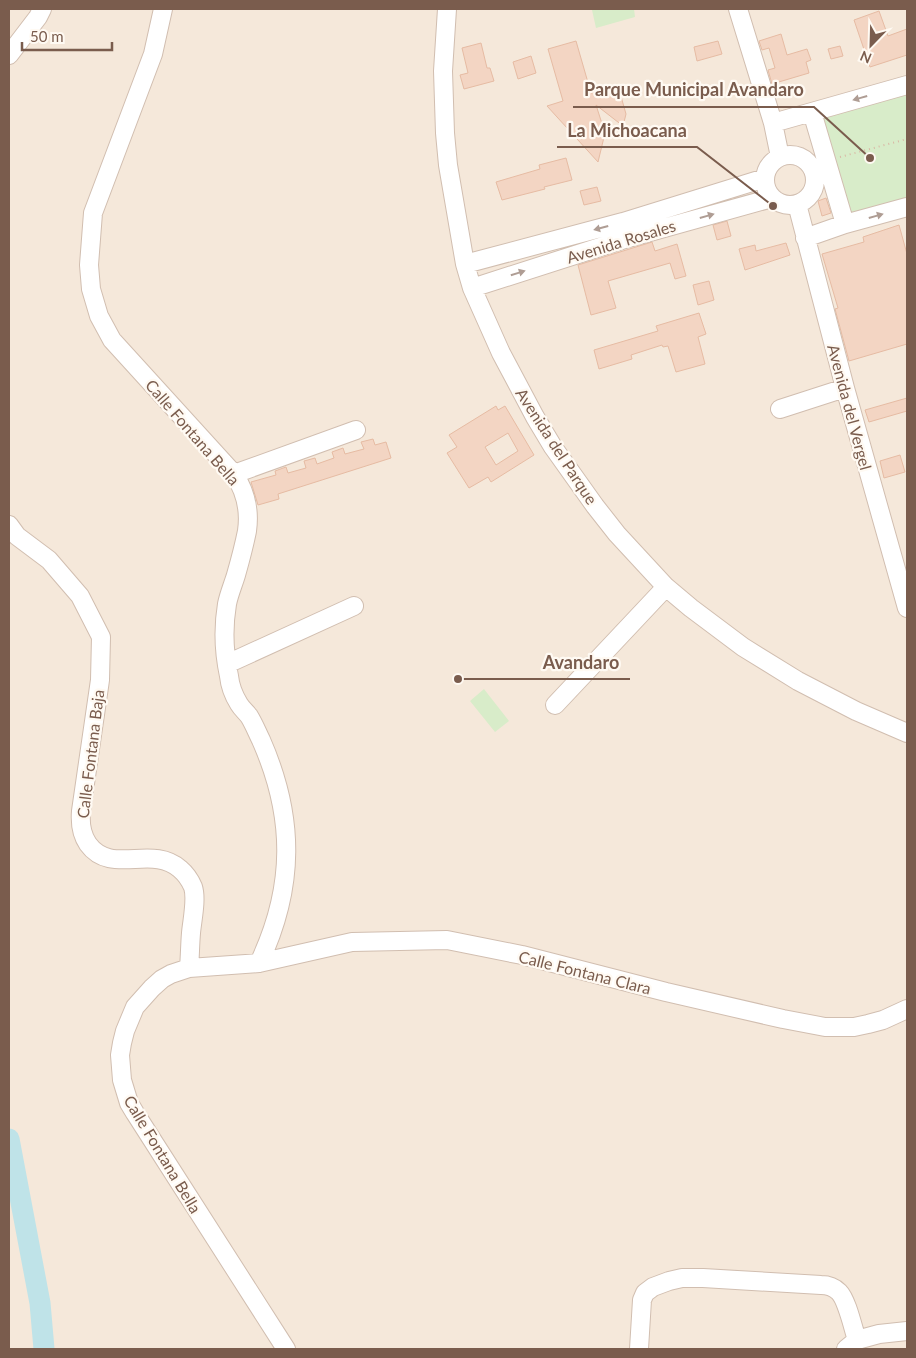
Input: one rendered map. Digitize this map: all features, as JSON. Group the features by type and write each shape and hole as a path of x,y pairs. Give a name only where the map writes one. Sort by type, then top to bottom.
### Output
{"street":[{"path":"9,55 42,9"},
{"name":"Calle Fontana Bella","path":"163,9 153,54 93,213 89,265 91,289 99,316 112,340 234,474 240,483 245,497 248,512 247,531 227,604 224,631 227,664 233,694 254,725 269,759 280,794 286,830 286,869 282,898 274,927 259,963 189,968 162,979 136,1008 127,1025 120,1055 122,1080 135,1113 286,1349"},
{"name":"Avenida del Parque","path":"448,9 443,71 445,133 448,165 466,264 472,288 500,353 534,417 553,447 606,520 635,555 666,587 716,628 784,673 856,711 907,733"},
{"path":"738,9 772,123 780,157"},
{"path":"772,123 907,85"},
{"path":"812,112 823,167 845,224"},
{"path":"796,156 810,166 823,167 809,196 803,202 786,205 772,198 766,189 766,172 774,160 780,157 796,156"},
{"name":"Avenida Rosales","path":"472,288 765,178"},
{"name":"Avenida Rosales","path":"466,264 772,198"},
{"name":"Avenida del Vergel","path":"797,204 845,388 907,608"},
{"path":"805,238 845,224 907,207"},
{"path":"780,409 845,388"},
{"path":"234,474 356,430"},
{"name":"Calle Fontana Baja","path":"9,525 17,536 49,560 80,596 101,637 100,680 80,818 82,833 94,851 107,858 121,860 158,858 172,863 188,877 194,890 189,968"},
{"path":"555,705 666,587"},
{"path":"227,664 354,606"},
{"name":"Calle Fontana Clara","path":"259,963 352,942 447,940 522,955 666,992 825,1027 847,1027 868,1024 907,1009"},
{"path":"639,1349 640,1308 645,1293 653,1287 682,1278 831,1286 842,1295 852,1345 879,1334 907,1331"}],"path":[{"path":"823,167 907,139"}],"shaded area":[{"path":"9,9 907,9 907,1349 9,1349"}],"green space":[{"path":"634,9 635,17 596,28 592,10"},
{"path":"907,87 907,205 851,222 818,111"},
{"path":"484,689 509,721 495,732 470,701"}],"building":[{"path":"879,11 888,36 907,29 907,55 870,67 854,20"},
{"path":"781,34 787,55 807,49 811,60 806,62 809,73 772,84 768,70 775,68 769,48 762,50 759,41"},
{"path":"576,41 591,93 618,86 626,114 623,126 596,105 605,133 598,162 547,106 563,101 548,49"},
{"path":"718,41 722,54 697,61 694,47"},
{"path":"481,43 487,68 490,68 494,81 464,89 460,75 468,73 462,48"},
{"path":"840,46 843,56 831,59 828,49"},
{"path":"531,56 536,73 518,79 513,62"},
{"path":"566,158 572,180 502,200 496,182 540,169 539,165"},
{"path":"597,187 601,201 584,205 580,191"},
{"path":"826,198 831,213 822,216 818,201"},
{"path":"727,221 731,236 717,240 713,225"},
{"path":"899,225 907,254 907,344 849,361 835,309 838,308 822,254 864,242 863,237"},
{"path":"652,242 655,251 677,244 686,276 675,279 670,263 608,281 616,308 591,315 578,265"},
{"path":"786,243 790,255 745,270 739,249 755,245 756,251"},
{"path":"709,281 714,300 698,305 693,285"},
{"path":"699,313 706,334 698,337 705,364 676,372 668,346 663,347 662,345 631,355 632,359 599,369 594,350 658,331 656,326"},
{"path":"907,398 907,411 869,422 865,410"},
{"path":"496,406 498,410 505,406 534,455 491,482 488,477 469,488 447,453 457,447 449,435","holes":["508,433 518,451 496,465 485,447"]},
{"path":"373,439 375,445 386,442 391,458 278,494 279,499 258,505 251,482 276,475 275,471 286,467 288,473 306,468 304,461 315,458 317,464 334,458 332,452 343,448 345,454 364,449 361,442"},
{"path":"900,455 905,472 884,478 880,461"}],"waterway":[{"path":"9,1139 40,1303 44,1349"}],"place":[{"name":"Parque Municipal Avandaro","path":"870,158"},
{"name":"La Michoacana","path":"773,206"},
{"name":"Avandaro","path":"458,679"}]}
